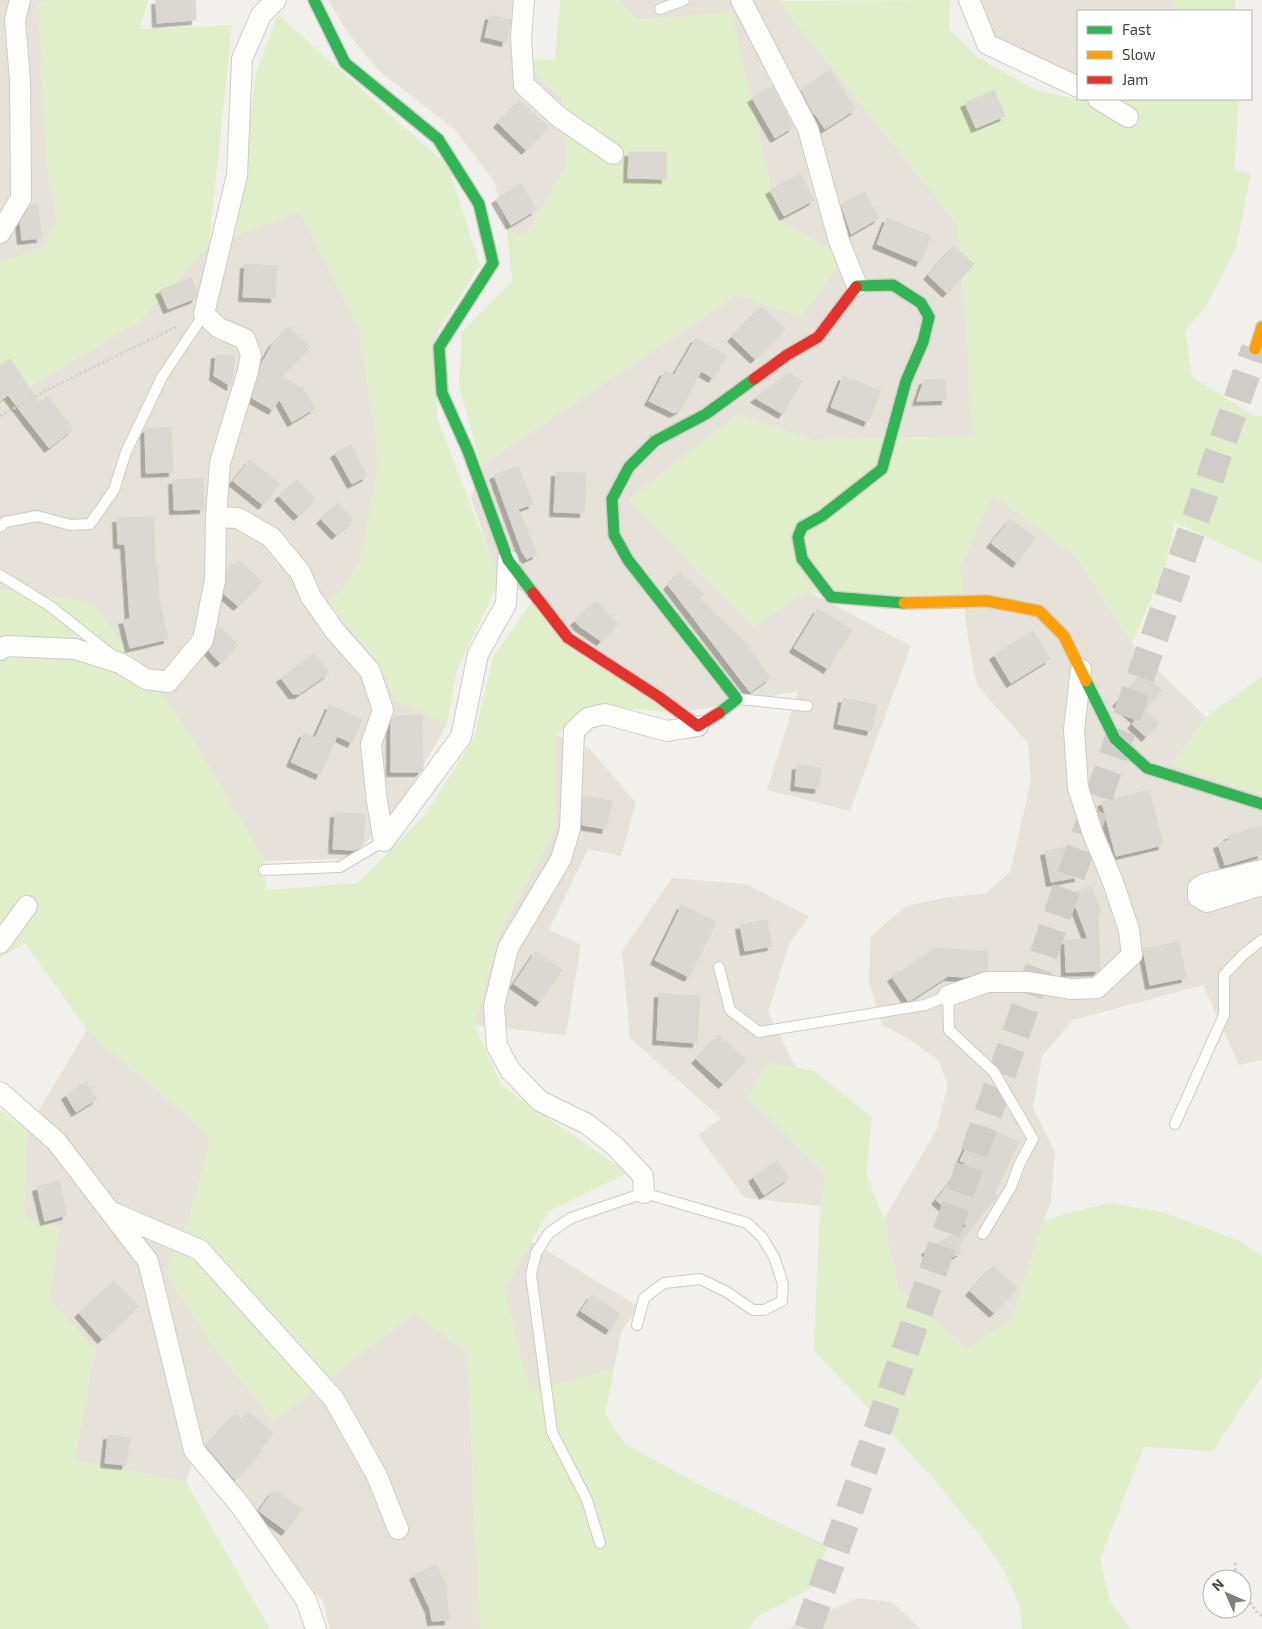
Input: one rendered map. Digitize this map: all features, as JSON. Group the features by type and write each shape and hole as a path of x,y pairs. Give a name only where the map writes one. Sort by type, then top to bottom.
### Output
{"main road":[{"path":"314,0 345,62 438,139 480,204 493,263 439,347 442,393 468,451 508,560 568,638 660,697 698,726 711,719 737,699 628,560 614,535 612,500 629,467 655,441 706,414 787,355 818,337 857,286 893,285 921,303 929,317 923,342 906,381 882,469 822,516 802,528 798,537 802,559 831,597 894,603 987,600 1039,610 1064,636 1116,739 1148,768 1262,804"},
{"path":"1255,348 1262,327"}],"street":[{"path":"0,233 21,198 20,80 15,20 20,0"},
{"path":"0,650 6,646 75,649 120,663 146,679 168,682 203,640 215,580 216,517 220,463 248,372 250,355 244,339 219,328 204,314 237,175 242,59 261,15 276,0"},
{"path":"524,0 521,38 524,84 558,117 613,154"},
{"path":"741,0 808,129 839,241 857,286"},
{"path":"968,0 987,44 1077,87"},
{"path":"1100,100 1128,117"},
{"path":"216,517 238,518 271,537 300,572 310,597 335,631 370,671 383,710 372,744 377,802 384,841"},
{"path":"384,841 461,737 478,654 506,604 508,560"},
{"path":"948,996 988,982 1028,982 1071,989 1097,988 1132,954 1129,930 1078,788 1074,730 1081,669"},
{"path":"644,1193 644,1176 616,1147 587,1124 540,1101 510,1070 497,1046 494,1006 508,948 561,859 570,830 574,731 588,718 605,714 667,731 698,726"},
{"path":"1262,870 1204,884 1198,888 1198,897 1207,902 1262,885"},
{"path":"0,943 27,906"},
{"path":"0,1092 56,1141 148,1261 194,1450 240,1505 306,1600 316,1629"},
{"path":"112,1212 200,1250 334,1399 377,1476 398,1529"}],"lane":[{"path":"660,9 684,0"},
{"path":"0,527 5,522 36,516 71,525 90,524 114,490 126,452 162,377 204,314"},
{"path":"0,575 50,606 120,663"},
{"path":"737,699 807,706"},
{"path":"264,870 340,867 384,841"},
{"path":"1174,1124 1224,1015 1224,974 1244,954 1262,940"},
{"path":"719,967 730,1010 759,1032 925,1005 948,996 949,1030 994,1072 1034,1139 1011,1187 983,1234"},
{"path":"600,1542 587,1500 552,1432 531,1275 536,1253 550,1233 571,1218 644,1193 747,1222 762,1237 774,1257 783,1284 782,1301 764,1310 754,1310 727,1292 700,1279 664,1283 644,1298 637,1325"}],"path":[{"path":"0,416 49,389 204,314"},
{"path":"1235,1563 1235,1569"},
{"path":"1252,1605 1262,1616"}],"shaded area":[{"path":"0,0 58,0 39,3 46,161 57,217 43,248 0,263"},
{"path":"328,0 517,0 519,59 561,97 567,165 524,238 507,230 494,181 454,129 379,71 348,33"},
{"path":"617,0 784,0 779,1 958,225 974,436 812,440 737,415 808,591 911,646 850,811 767,790 798,691 672,714 534,599 498,577 471,498 481,465 737,295 800,316 844,258 778,219 731,13 636,20"},
{"path":"978,0 1173,0 1172,10 1077,10 1077,76 1055,69 992,38"},
{"path":"300,212 359,329 379,458 363,557 340,593 328,604 375,658 396,700 447,724 393,818 347,859 265,861 185,727 91,602 0,590 0,404 138,322 209,245"},
{"path":"993,494 1076,556 1132,644 1206,717 1172,765 1262,795 1262,1060 1239,1065 1203,985 1073,1020 1042,1056 1033,1108 1055,1152 1051,1201 1011,1320 967,1349 898,1288 884,1219 936,1131 948,1086 939,1061 907,1038 882,1025 869,981 871,936 906,906 949,897 985,894 1010,872 1031,781 1028,743 977,685 969,646 960,566"},
{"path":"556,735 589,748 636,803 621,856 588,849 549,930 581,945 566,1035 474,1025 501,929 556,828"},
{"path":"672,878 746,884 809,916 789,944 768,1012 796,1068 766,1063 794,1143 825,1172 821,1206 745,1198 698,1135 721,1118 630,1038 622,951"},
{"path":"87,1030 211,1137 188,1222 166,1273 274,1421 414,1313 467,1352 480,1629 330,1629 323,1602 245,1502 198,1447 186,1482 74,1460 95,1350 49,1299 59,1228 24,1216 27,1130"},
{"path":"531,1241 639,1307 621,1332 614,1369 530,1392 504,1289"},
{"path":"858,1598 892,1602 921,1629 786,1629"}],"green space":[{"path":"58,0 148,0 140,29 232,25 209,245 138,322 0,404 0,262 43,248 57,217 46,161 38,3"},
{"path":"560,0 617,0 636,20 731,12 778,219 845,258 800,317 737,295 481,465 459,386 462,332 512,281 507,230 524,238 567,165 561,97 519,59 555,60"},
{"path":"950,0 949,29 977,57 1037,91 1089,101 1239,100 1234,170 1251,174 1236,248 1206,306 1185,331 1192,377 1254,416 1262,416 1262,563 1175,522 1166,563 1132,644 1076,556 993,495 960,566 964,599 881,609 808,591 753,627 628,500 737,415 812,440 973,436 958,225 778,1"},
{"path":"1173,0 1235,0 1235,10 1172,10"},
{"path":"278,15 448,166 480,265 437,333 437,418 500,580 457,670 447,724 396,700 375,658 328,603 340,593 361,559 379,458 359,329 300,212 235,236 256,72"},
{"path":"0,590 91,602 185,727 265,861 266,890 358,883 425,815 474,738 493,657 533,600 668,712 603,706 556,735 556,828 501,929 474,1025 502,1086 628,1173 549,1211 504,1289 530,1391 614,1369 605,1414 625,1444 704,1487 828,1546 813,1587 758,1616 747,1629 480,1629 467,1352 414,1313 274,1421 213,1347 166,1273 188,1222 211,1137 87,1030 25,943 0,958"},
{"path":"1262,676 1262,795 1172,765 1206,717"},
{"path":"766,1063 815,1071 872,1118 866,1173 884,1219 898,1288 967,1349 1011,1320 1044,1220 1108,1203 1163,1212 1240,1241 1262,1256 1261,1377 1213,1451 1144,1447 1100,1559 1110,1601 1131,1629 1022,1629 1020,1606 1003,1569 981,1537 932,1477 814,1350 819,1225 825,1172 748,1097"},
{"path":"0,1110 27,1130 24,1216 59,1228 49,1299 95,1350 74,1460 186,1482 270,1629 0,1629"}],"building":[{"path":"156,0 195,0 196,20 157,23"},
{"path":"490,15 511,20 506,42 485,37"},
{"path":"830,70 856,109 825,129 814,115 801,89"},
{"path":"772,86 793,127 775,138 752,98"},
{"path":"994,90 1005,116 976,128 965,103"},
{"path":"520,100 548,127 526,150 498,123"},
{"path":"629,152 666,152 666,179 628,178"},
{"path":"800,174 814,200 784,216 770,190"},
{"path":"521,184 536,210 511,225 496,199"},
{"path":"864,192 879,218 851,234 841,204"},
{"path":"38,204 41,238 22,240 20,222 31,205"},
{"path":"887,218 931,236 920,262 877,244"},
{"path":"954,246 974,264 947,293 928,275"},
{"path":"245,264 277,266 275,298 243,297"},
{"path":"191,278 197,292 196,298 168,309 160,290"},
{"path":"761,307 785,329 755,359 732,337"},
{"path":"289,327 310,347 281,376 303,389 315,408 292,422 279,399 273,410 252,398 262,363 273,343"},
{"path":"696,338 727,356 713,378 701,371 681,409 674,413 649,401 665,371 674,375"},
{"path":"216,354 235,356 231,386 214,376"},
{"path":"10,359 39,403 47,396 73,429 49,448 8,395 0,401 0,366"},
{"path":"789,373 802,381 783,414 755,398"},
{"path":"843,376 881,391 868,422 831,407"},
{"path":"945,379 946,400 917,401 924,380"},
{"path":"171,427 173,472 146,473 145,429"},
{"path":"351,445 367,476 352,484 335,453"},
{"path":"250,460 280,484 263,505 233,481"},
{"path":"518,466 533,504 518,509 537,554 527,559 522,552 494,475"},
{"path":"556,472 586,473 584,513 554,512"},
{"path":"203,478 204,509 174,510 173,480"},
{"path":"297,480 315,499 298,516 279,496"},
{"path":"338,503 353,520 336,535 321,519"},
{"path":"154,517 155,566 158,566 159,599 168,639 130,648 123,620 130,619 125,544 118,544 117,518"},
{"path":"1010,519 1035,538 1017,563 991,543"},
{"path":"238,560 262,582 238,606 224,594 227,572"},
{"path":"680,572 704,595 700,599 745,642 770,678 750,692 668,585"},
{"path":"596,601 618,624 601,641 579,626 575,621"},
{"path":"818,609 852,630 828,669 794,648"},
{"path":"220,627 238,645 220,663 209,651"},
{"path":"1033,631 1050,659 1011,683 994,655"},
{"path":"314,653 329,673 299,694 293,694 281,678"},
{"path":"1143,674 1162,691 1145,710 1159,723 1146,737 1132,724 1142,713 1136,719 1117,702"},
{"path":"843,698 877,705 871,731 838,724"},
{"path":"330,705 362,720 352,743 337,736 320,775 291,762 304,733 315,738"},
{"path":"422,715 423,769 420,772 391,772 391,723 394,716"},
{"path":"797,765 821,768 819,789 795,786"},
{"path":"1149,790 1163,845 1116,856 1102,802"},
{"path":"583,796 612,801 606,829 582,825"},
{"path":"335,813 365,814 363,845 355,850 333,849"},
{"path":"1262,826 1262,854 1225,865 1218,844 1229,840 1228,836"},
{"path":"1073,846 1079,877 1051,882 1045,851"},
{"path":"1091,886 1101,912 1098,914 1100,968 1098,971 1066,972 1065,940 1088,939 1071,894"},
{"path":"682,905 716,922 689,977 655,960"},
{"path":"767,920 772,946 745,951 740,925"},
{"path":"1179,942 1186,978 1150,985 1143,949"},
{"path":"935,948 988,952 987,970 965,977 948,976 908,1001 892,977"},
{"path":"536,951 562,970 540,1002 514,984"},
{"path":"659,993 700,996 697,1043 657,1040"},
{"path":"719,1035 746,1060 723,1084 696,1059"},
{"path":"86,1082 97,1099 76,1112 66,1095"},
{"path":"978,1123 1019,1142 994,1194 997,1196 958,1246 961,1252 936,1267 926,1250 967,1226 936,1200 965,1163 960,1161"},
{"path":"777,1161 789,1178 764,1195 753,1177"},
{"path":"59,1181 67,1215 45,1221 37,1187"},
{"path":"993,1266 1017,1288 994,1313 970,1291"},
{"path":"114,1281 138,1306 102,1339 79,1313"},
{"path":"592,1295 620,1314 610,1330 581,1311"},
{"path":"249,1412 273,1434 260,1449 262,1451 235,1480 206,1446 236,1414 242,1419"},
{"path":"108,1435 130,1438 126,1465 105,1463"},
{"path":"274,1490 302,1509 286,1531 259,1511"},
{"path":"436,1565 448,1589 446,1590 449,1620 432,1621 430,1609 414,1575"}],"tunnel":[{"path":"808,1629 1255,349"}],"traffic: fast":[{"path":"314,0 345,63 438,139 479,204 493,263 439,347 442,393 468,451 508,560 533,593"},
{"path":"856,287 893,285 921,303 929,317 923,342 906,381 882,469 822,516 802,527 798,537 802,559 831,597 904,603"},
{"path":"719,713 737,699 628,560 614,535 612,499 629,467 655,441 706,414 754,379"},
{"path":"1086,681 1115,739 1147,768 1262,804"}],"traffic: slow":[{"path":"1255,349 1262,327"},
{"path":"904,603 987,601 1039,611 1064,636 1086,681"}],"traffic: jam":[{"path":"754,379 787,355 818,337 856,287"},
{"path":"533,593 568,638 659,697 698,726 719,713"}]}
